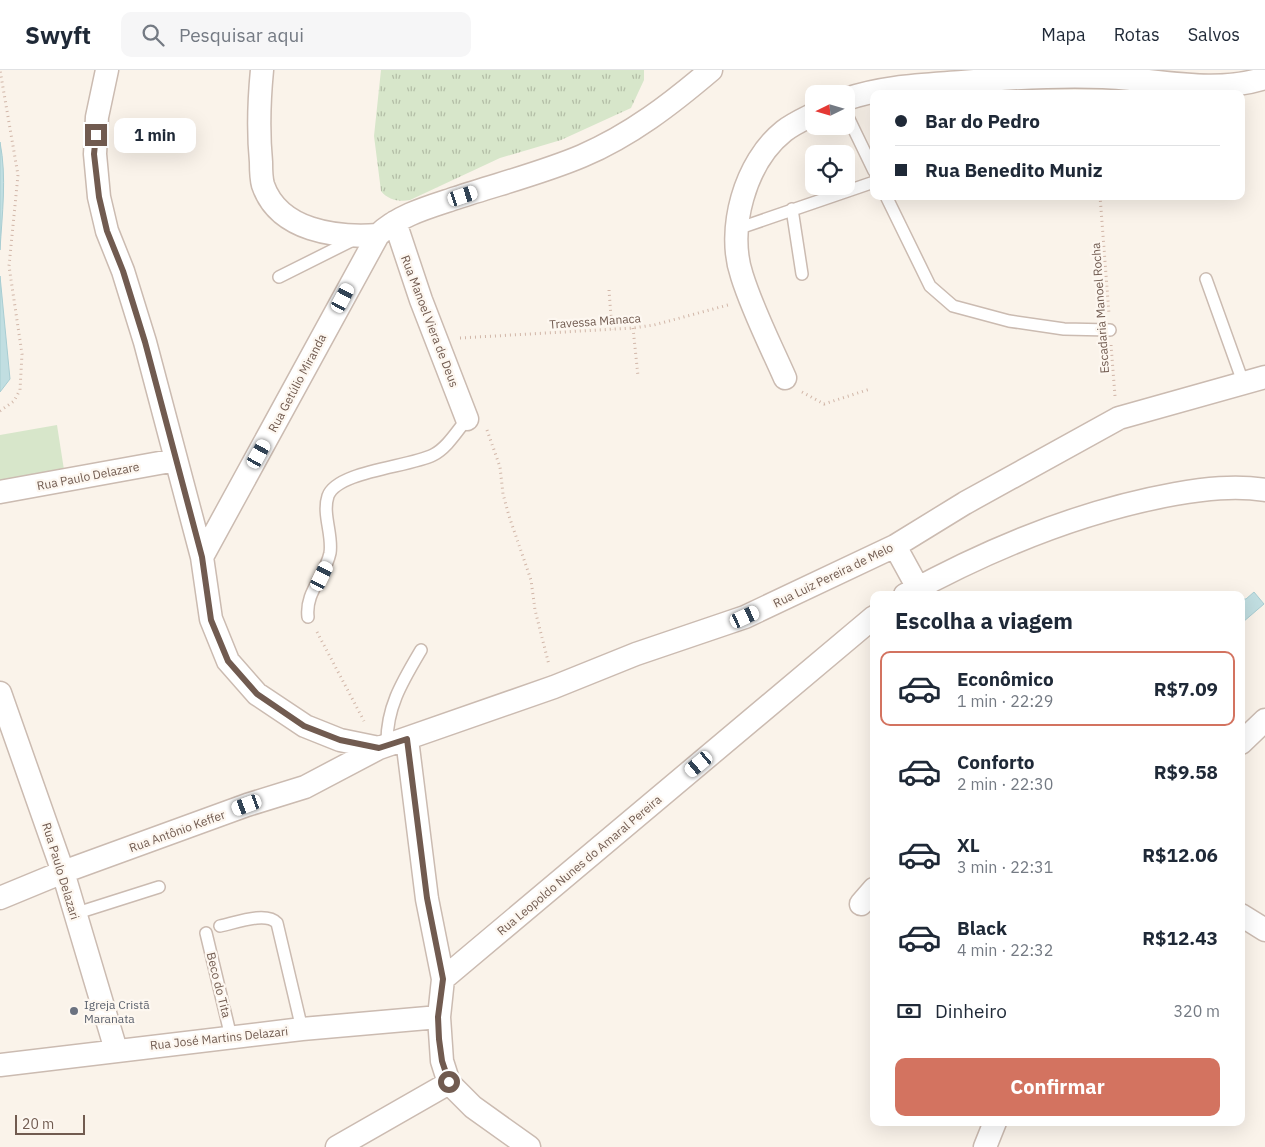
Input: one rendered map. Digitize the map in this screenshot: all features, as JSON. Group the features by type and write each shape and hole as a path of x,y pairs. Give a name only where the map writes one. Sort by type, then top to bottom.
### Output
{"street":[{"path":"107,70 97,116 94,154 99,197 107,231 133,301 202,557 211,620 228,661 257,694 304,726 340,740 391,744 427,898 443,979 438,1017 442,1061 449,1082 473,1107 528,1147"},
{"path":"262,70 259,108 261,162 263,184 274,205 298,224 324,233 369,235 429,207 581,156 629,133 671,104 711,70"},
{"path":"883,90 997,74 1091,73 1208,86 1254,82 1265,78"},
{"path":"855,97 870,93"},
{"path":"785,378 741,276 736,252 737,229 741,199 748,182 769,147 784,131 805,119"},
{"name":"Rua Manoel Viera de Deus","path":"395,222 406,259 467,419"},
{"name":"Rua Getúlio Miranda","path":"202,557 369,235"},
{"name":"Rua Luiz Pereira de Melo","path":"391,744 554,687 636,654 745,617 895,546 965,503 1119,418 1254,379"},
{"name":"Rua Paulo Delazare","path":"0,492 176,460"},
{"path":"914,591 973,560 1023,538 1140,500 1198,490 1246,487 1265,490"},
{"path":"895,546 912,591"},
{"name":"Rua Leopoldo Nunes do Amaral Pereira","path":"443,979 870,620"},
{"name":"Rua Paulo Delazari","path":"0,694 63,872 116,1050"},
{"path":"1245,739 1265,720"},
{"name":"Rua Antônio Keffer","path":"0,898 63,872 247,805 305,787 391,744"},
{"path":"1245,918 1265,930"},
{"name":"Rua José Martins Delazari","path":"0,1065 302,1029 438,1017"},
{"path":"337,1147 449,1082"},
{"path":"985,1147 993,1126"}],"lane":[{"path":"855,132 870,163"},
{"path":"737,229 870,183"},
{"path":"888,200 930,286 954,306 1009,321 1064,329 1110,330"},
{"path":"792,209 802,274"},
{"path":"279,277 369,235"},
{"path":"1206,279 1254,379"},
{"path":"308,617 309,597 327,565 330,550 327,502 333,489 346,480 416,462 432,455 444,447 467,419"},
{"path":"391,744 387,723 393,701 398,688 421,650"},
{"path":"74,914 159,887"},
{"path":"220,926 270,918 277,923 302,1029"},
{"name":"Beco do Tita","path":"206,933 232,1037"}],"path":[{"path":"0,70 18,175 10,266 22,354 20,390 14,401 0,411"},
{"name":"Escadaria Manoel Rocha","path":"1100,200 1116,406 1119,418"},
{"path":"609,290 612,330"},
{"name":"Travessa Manaca","path":"437,339 634,328 654,325 690,314 752,300"},
{"path":"634,328 638,376"},
{"path":"785,378 808,397 824,404 870,389"},
{"path":"467,419 484,422 500,467 503,494 531,580 535,610 554,687"},
{"path":"308,617 391,744"}],"green space":[{"path":"381,70 644,70 644,80 631,108 561,140 500,158 410,200 402,201 394,200 381,191 374,136"},
{"path":"57,425 64,470 0,481 0,435"}],"water":[{"path":"0,142 4,182 0,250"},
{"path":"0,276 10,379 0,392"},
{"path":"1254,592 1264,604 1245,620 1245,599"}],"place":[{"name":"Igreja Cristã Maranata","path":"74,1011"}],"route":[{"path":"96,135 94,154 99,197 107,231 123,271 145,342 202,557 211,620 228,661 257,694 304,726 340,740 379,748 407,739 427,898 443,979 438,1017 439,1039 442,1061 449,1082"}]}
